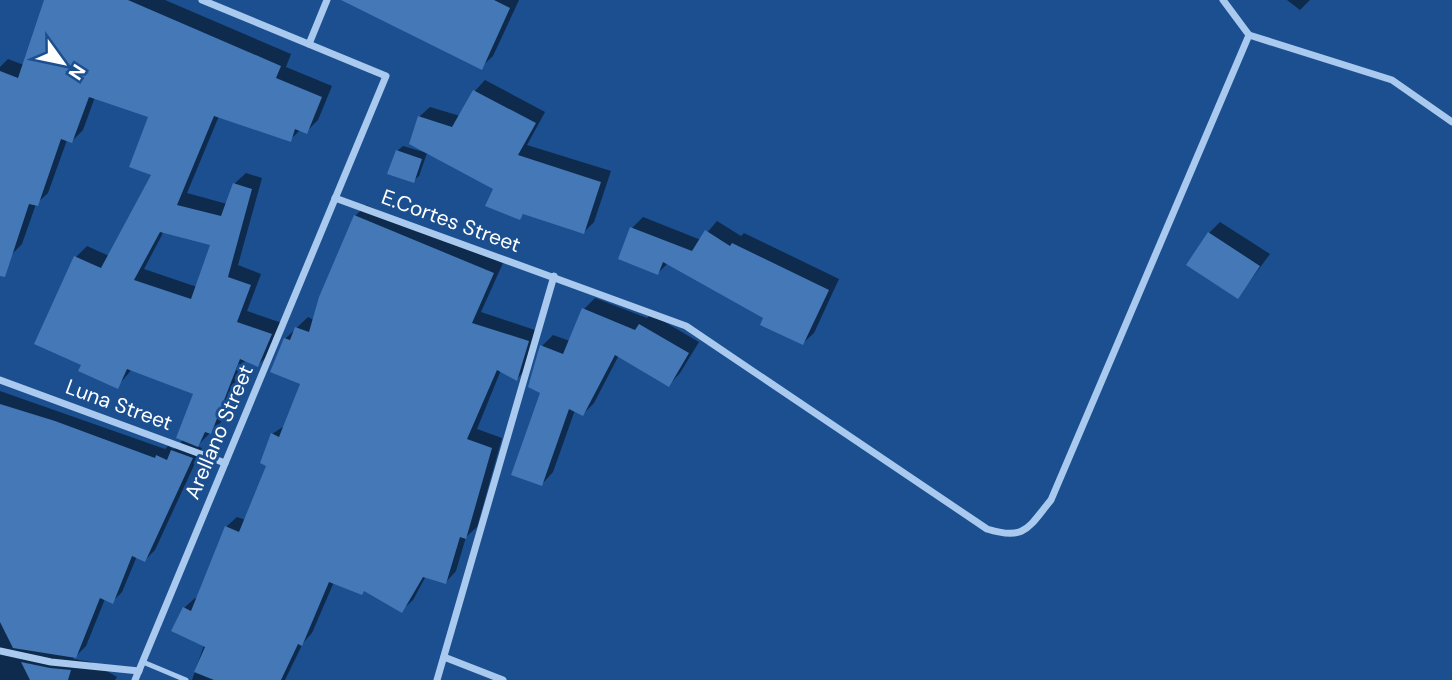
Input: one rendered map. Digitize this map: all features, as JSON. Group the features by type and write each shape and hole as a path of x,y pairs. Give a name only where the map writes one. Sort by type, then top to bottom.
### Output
{"street":[{"path":"202,0 309,44 327,0"},
{"path":"1223,0 1249,35 1392,80 1452,122"},
{"name":"E.Cortes Street","path":"335,198 686,326 986,529 1008,536 1024,533 1051,500 1249,35"},
{"name":"Arellano Street","path":"135,680 386,76 309,44"},
{"path":"437,680 554,276"},
{"name":"Luna Street","path":"0,380 225,463"},
{"path":"0,651 51,662 139,671"},
{"path":"444,657 503,680"}],"lane":[{"path":"143,662 186,680"}],"building":[{"path":"44,0 128,0 281,66 276,78 322,97 307,134 295,129 291,142 214,116 177,205 221,216 233,183 252,189 228,277 251,285 237,322 272,334 258,367 240,359 211,434 205,432 198,447 176,438 193,394 127,369 118,389 78,371 81,365 34,344 74,256 101,268 151,175 129,167 148,117 89,97 72,143 61,139 38,206 29,204 5,277 0,276 0,71 18,78","holes":["160,232 210,245 191,299 134,280"]},
{"path":"341,0 494,0 510,8 482,70"},
{"path":"473,90 536,123 518,155 601,182 584,234 523,214 520,220 485,206 493,189 409,144 418,116 452,127"},
{"path":"396,150 422,159 414,183 387,174"},
{"path":"354,215 494,273 472,323 529,341 517,381 497,370 467,439 492,448 466,539 460,537 446,584 423,577 402,613 364,591 362,595 329,582 302,646 298,644 281,680 214,680 194,672 205,647 171,631 183,607 191,611 225,526 239,532 266,466 260,463 271,433 279,437 300,384 270,372 284,338 290,340 295,327 309,332 319,297"},
{"path":"630,227 692,251 705,230 730,246 732,243 829,290 803,345 760,325 763,318 663,262 658,275 618,259"},
{"path":"1208,232 1260,266 1238,299 1186,265"},
{"path":"582,308 635,330 639,324 689,353 669,387 615,355 583,416 569,409 542,486 511,475 540,393 528,387 540,345 563,354"},
{"path":"0,404 155,458 156,455 167,460 171,450 193,458 145,562 132,556 113,604 100,598 76,658 13,648 0,622"},
{"path":"21,662 71,670 68,680 30,680"}]}
